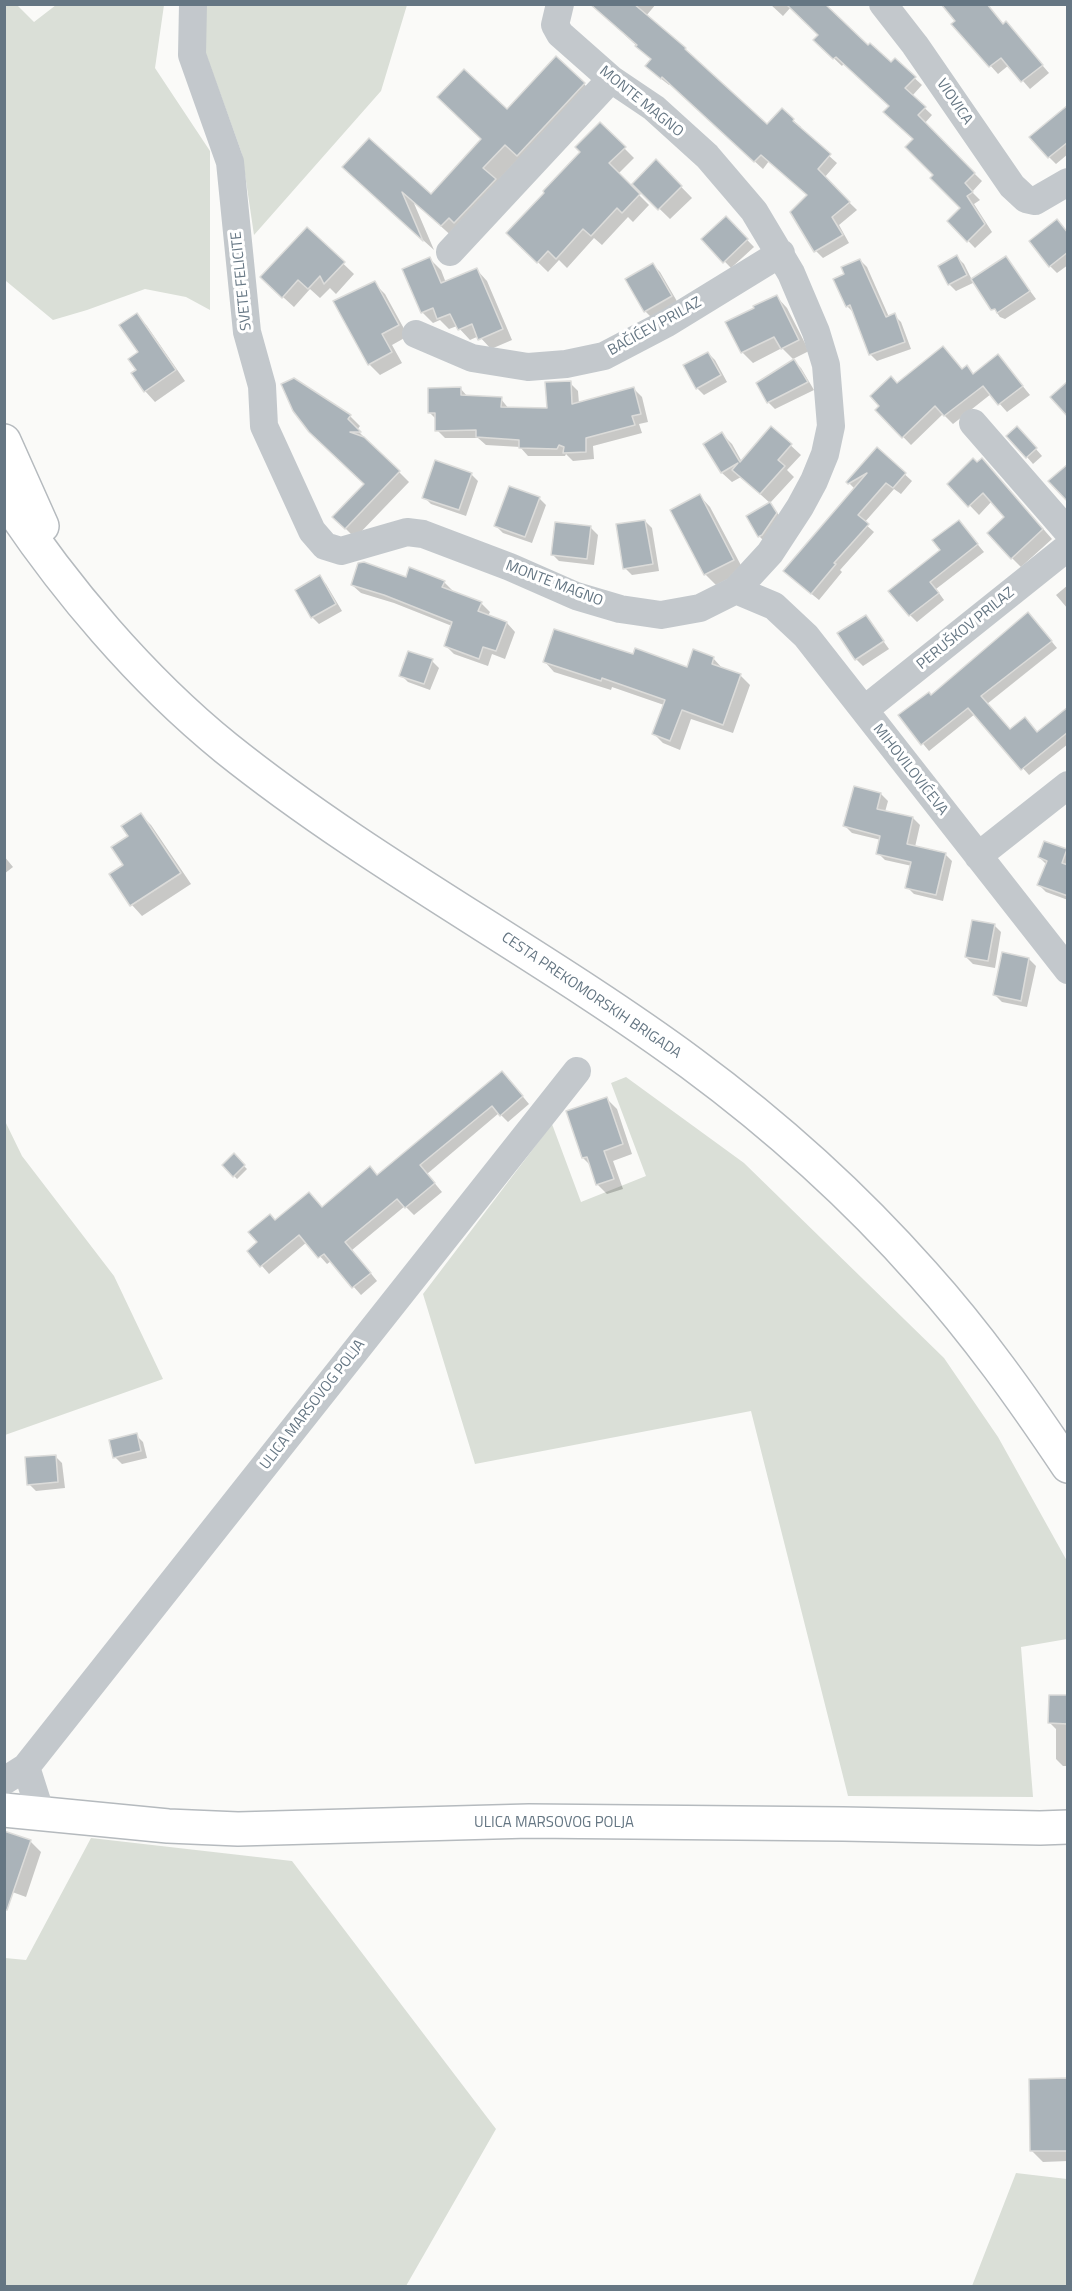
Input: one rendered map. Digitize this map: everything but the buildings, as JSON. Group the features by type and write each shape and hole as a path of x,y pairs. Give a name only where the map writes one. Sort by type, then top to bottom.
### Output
{"main road":[{"name":"CESTA PREKOMORSKIH BRIGADA","path":"4,441 64,580"},
{"name":"CESTA PREKOMORSKIH BRIGADA","path":"4,497 64,580 114,637 172,699 225,746 271,783 387,864 644,1029 789,1142 868,1217 923,1274 964,1322 1014,1387 1068,1466"},
{"name":"ULICA MARSOVOG POLJA","path":"4,1810 168,1826 238,1829 529,1821 1068,1827"}],"street":[{"name":"SVETE FELICITE","path":"193,4 192,55 230,162 247,332 261,386 264,426 312,531 325,546"},
{"name":"VIOVICA","path":"883,4 915,45 1012,186 1026,199 1035,201 1068,182"},
{"name":"MONTE MAGNO","path":"325,546 341,551 407,532 423,534 510,567 576,596 620,609 661,615 699,608 736,590 770,553 814,481 825,454 831,426 826,365 804,301 780,253 754,212 707,156 654,108 611,79 560,34 558,15"},
{"path":"450,252 611,79"},
{"name":"BAČIĆEV PRILAZ","path":"416,334 472,358 528,367 566,364 604,356 667,323 780,253"},
{"path":"973,423 1068,532"},
{"name":"PERUŠKOV PRILAZ","path":"864,710 1068,547"},
{"name":"MIHOVILOVIĆEVA","path":"736,590 774,606 806,636 1068,970"},
{"path":"978,856 1068,785"},
{"name":"ULICA MARSOVOG POLJA","path":"41,1814 15,1774 577,1071"}],"shaded area":[{"path":"5,4 17,5 34,22 56,5 164,5 155,68 210,151 210,310 186,297 145,289 53,320 5,282"},
{"path":"202,5 407,5 381,91 254,235 242,154 202,43"},
{"path":"626,1077 744,1163 944,1358 998,1437 1067,1561 1067,1639 1021,1647 1033,1797 848,1796 751,1411 475,1464 423,1294 552,1124 581,1202 646,1176 611,1083"},
{"path":"4,1119 22,1156 114,1276 163,1379 5,1435"},
{"path":"91,1838 292,1861 496,2129 406,2286 5,2286 5,1958 26,1960"},
{"path":"1016,2173 1067,2179 1067,2286 972,2286"}]}
